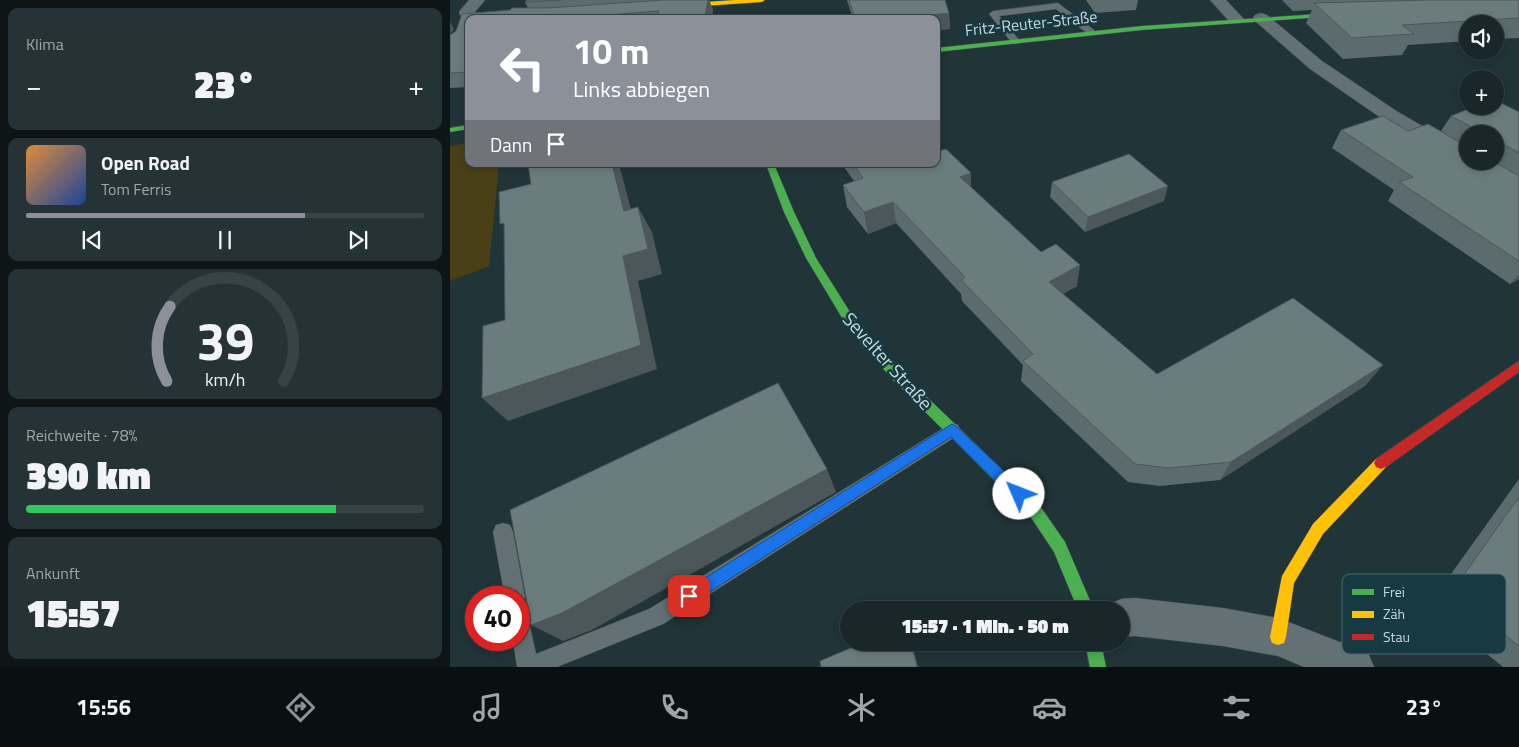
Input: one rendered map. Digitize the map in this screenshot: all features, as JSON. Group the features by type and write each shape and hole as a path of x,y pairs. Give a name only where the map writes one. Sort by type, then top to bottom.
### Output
{"street":[{"path":"468,15 467,12 477,0"},
{"path":"1218,0 1236,19"},
{"path":"664,6 765,3"},
{"name":"Fritz-Reuter-Straße","path":"940,50 1091,32 1236,19 1358,13"},
{"path":"1261,18 1316,65 1391,116 1459,156"},
{"path":"450,130 465,128"},
{"name":"Sevelter Straße","path":"771,167 789,216 814,265 842,311 867,343 952,430 1019,494 1046,526 1068,561 1083,601"},
{"path":"1278,637 1287,580 1318,529 1379,465 1519,366"},
{"path":"1130,617 1223,627 1278,637 1354,667"},
{"path":"1095,651 1098,667"}],"lane":[{"path":"1015,41 994,14 1058,6 1091,32"},
{"path":"526,651 529,667 656,617 952,430"},
{"path":"503,532 514,586"}],"shaded area":[{"path":"465,144 465,167 499,167 489,266 450,281 450,146"}],"building":[{"path":"527,0 562,0 525,2"},
{"path":"663,0 708,0 705,15 658,15 659,11 608,15 465,15 465,72 450,73 450,35 456,31 462,14 510,10 512,8 548,8"},
{"path":"849,0 945,0 949,13 931,15 854,15"},
{"path":"1519,0 1519,18 1504,19 1504,15 1459,15 1459,22 1402,25 1414,34 1352,38 1314,3"},
{"path":"1504,104 1519,112 1519,153 1504,144 1504,125 1468,125 1451,116 1459,113 1459,115 1504,115"},
{"path":"1383,116 1408,131 1428,124 1459,142 1459,170 1504,170 1504,167 1519,176 1519,261 1399,182 1413,177 1341,130"},
{"path":"946,149 971,173 960,177 1041,252 1056,244 1080,265 1049,282 1157,374 1293,298 1383,365 1231,462 1169,468 1135,464 1023,361 1033,354 961,280 965,277 893,202 864,212 843,185 863,178 855,167 940,167 940,151"},
{"path":"1129,154 1168,186 1088,217 1052,182"},
{"path":"528,167 613,167 624,211 638,207 648,249 623,256 641,345 482,398 483,326 505,320 504,223 500,224 499,192 531,184"},
{"path":"778,383 827,469 562,613 531,625 530,586 524,586 510,510"},
{"path":"1519,497 1519,646 1506,636 1506,574 1464,574"},
{"path":"844,651 913,651 917,667 821,667 820,661"}],"traffic: fast":[{"path":"940,50 1142,28 1348,14"},
{"path":"450,130 465,128"},
{"path":"771,167 799,235 823,280 851,323 896,376 1014,488 1035,511 1060,547 1082,601"},
{"path":"1095,651 1098,667"}],"traffic: slow":[{"path":"674,6 762,0"},
{"path":"1278,637 1287,581 1318,529 1381,463"}],"traffic: jam":[{"path":"1381,463 1519,366"}],"route":[{"path":"689,596 952,430 1019,494"}]}
